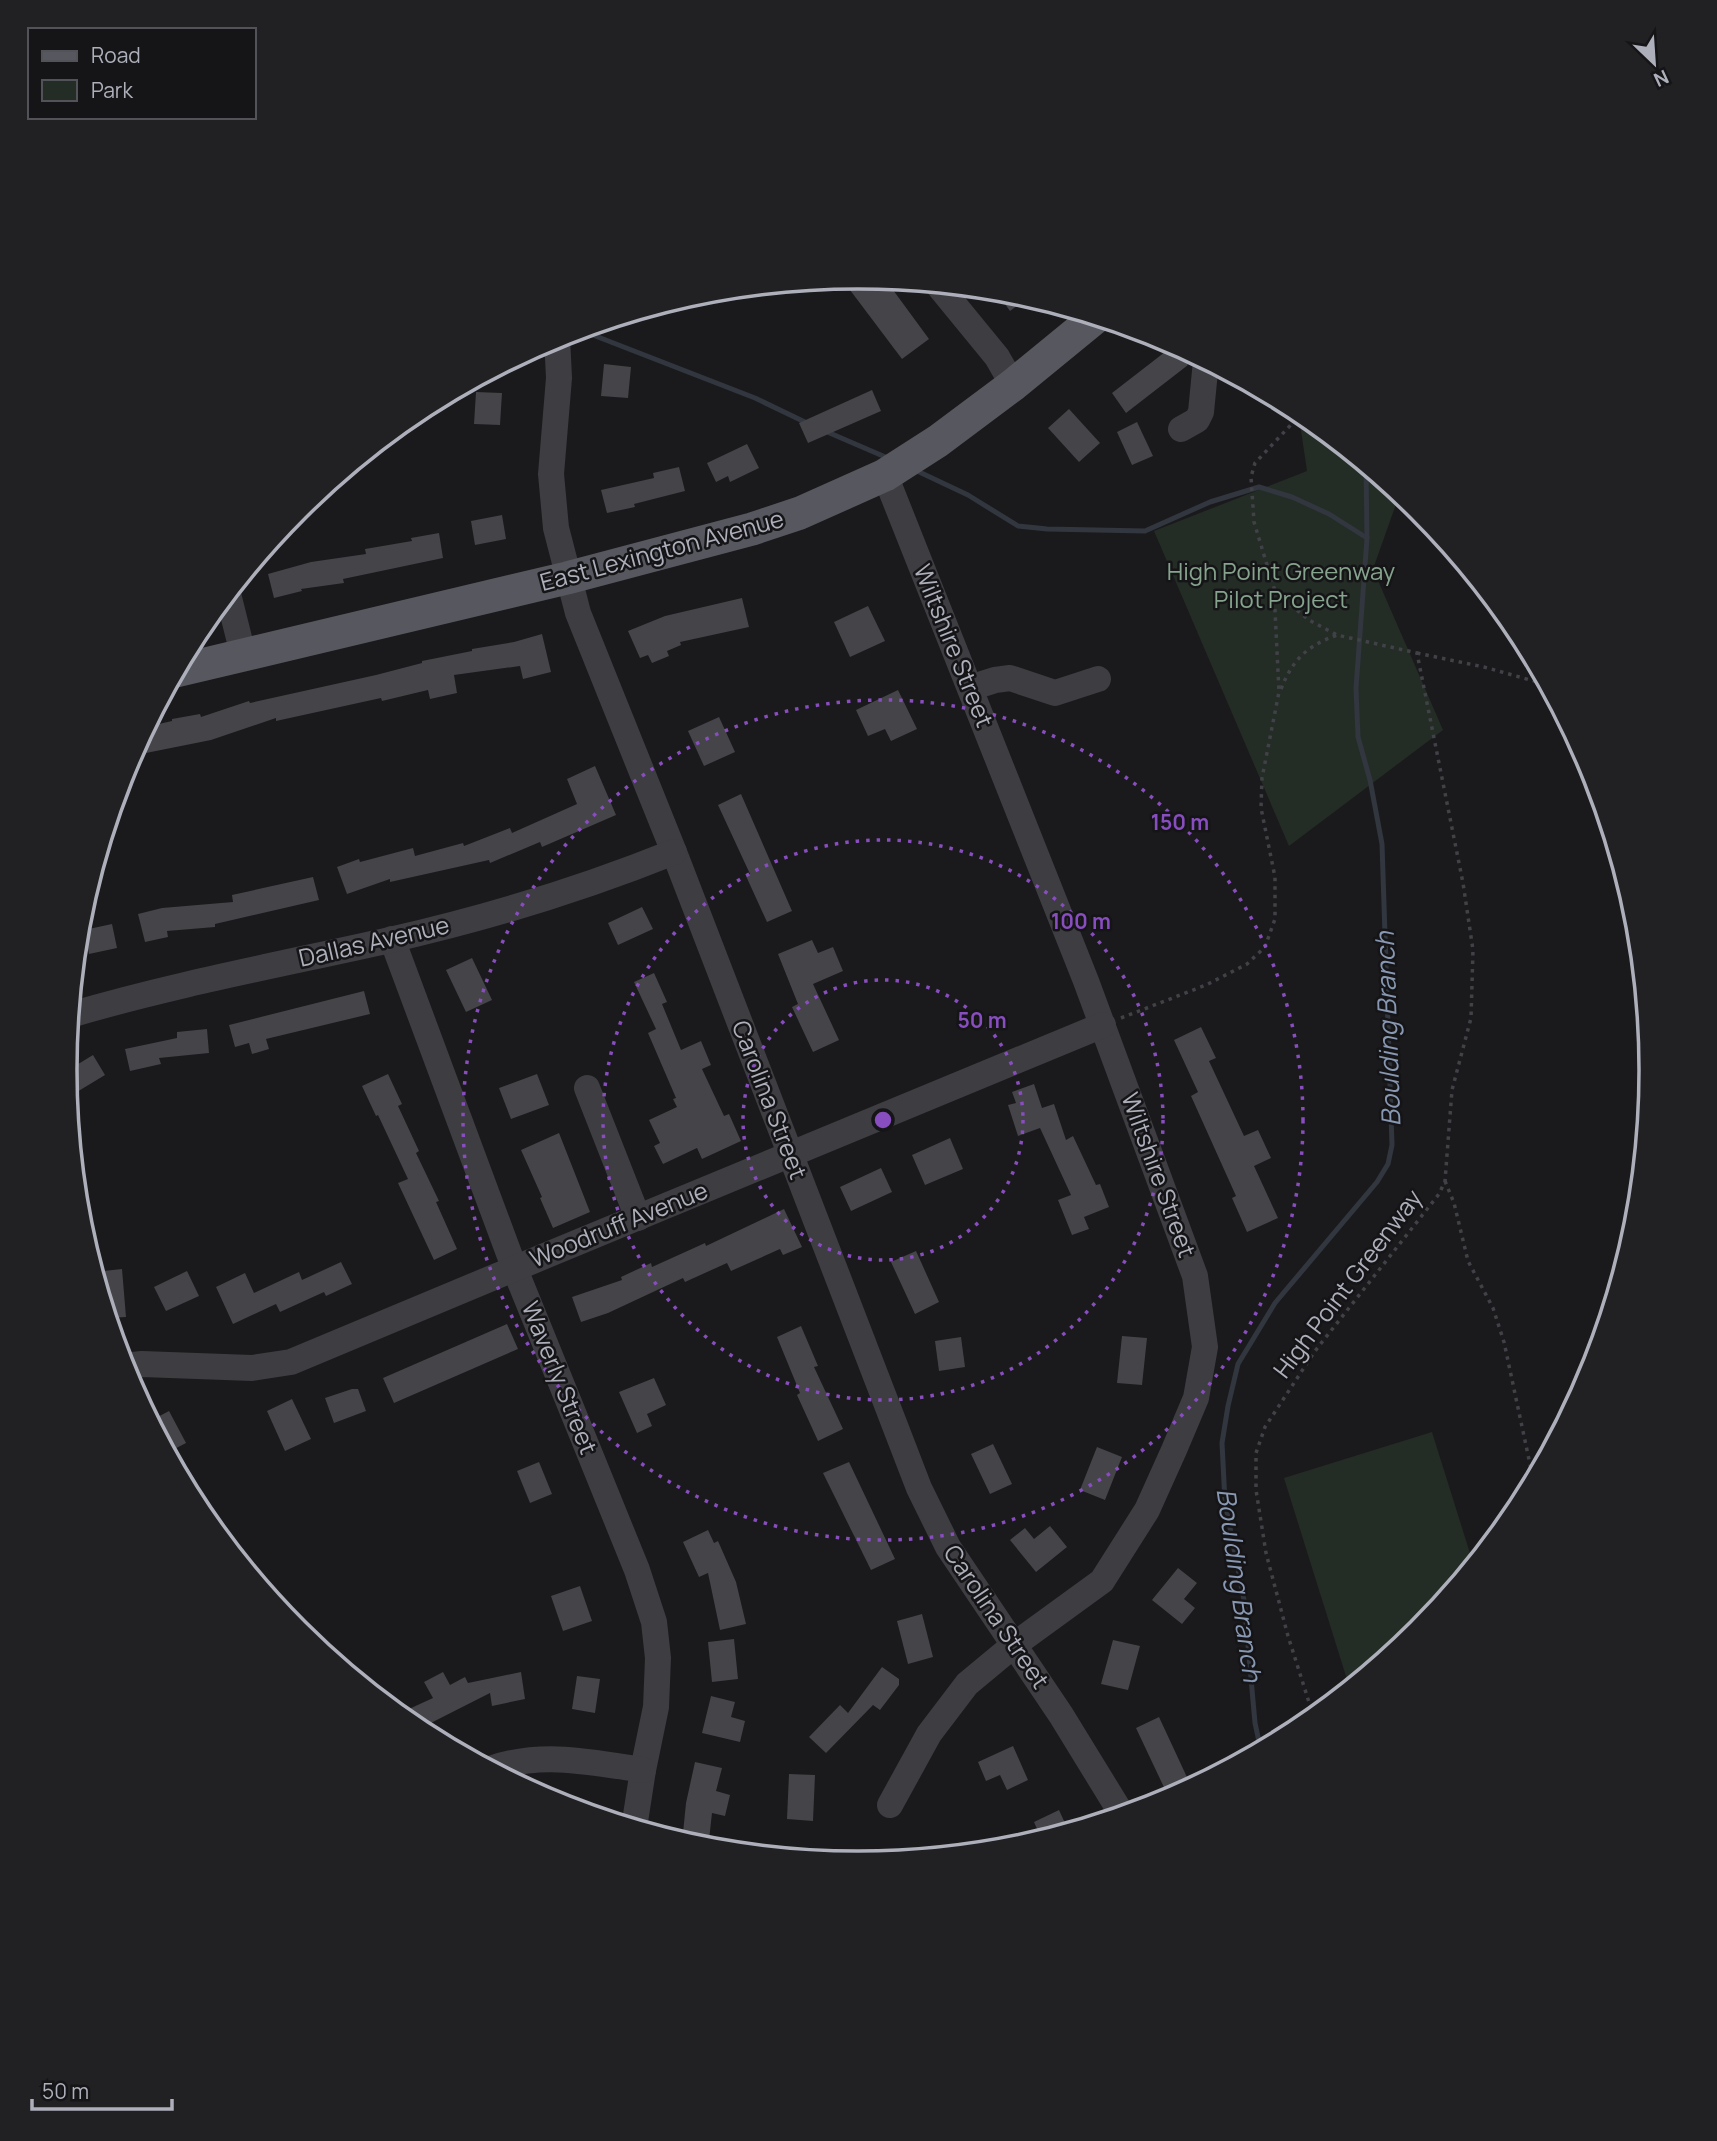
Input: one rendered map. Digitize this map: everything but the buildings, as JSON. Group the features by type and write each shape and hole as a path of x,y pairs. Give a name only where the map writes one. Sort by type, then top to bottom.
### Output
{"main road":[{"name":"East Lexington Avenue","path":"190,668 567,578 752,529 800,513 885,475 938,441 1088,324"}],"street":[{"path":"946,295 997,357 1013,384"},
{"name":"Carolina Street","path":"558,349 559,378 551,474 556,528 578,613 674,852 919,1488 948,1547 1061,1715 1118,1808"},
{"path":"1181,429 1197,420 1201,412 1205,371"},
{"name":"Wiltshire Street","path":"885,475 1103,1025 1195,1276 1205,1347 1196,1398 1174,1450 1147,1510 1102,1581 1014,1645 967,1684 929,1734 890,1805"},
{"path":"231,605 243,654"},
{"path":"970,688 1010,678 1055,693 1098,679"},
{"name":"Dallas Avenue","path":"80,1013 531,904 616,876 674,852"},
{"name":"Waverly Street","path":"392,939 514,1267 637,1570 654,1622 658,1657 656,1707 635,1819"},
{"name":"Woodruff Avenue","path":"134,1365 252,1367 291,1362 514,1267 791,1156 1103,1025"},
{"path":"587,1088 638,1218"},
{"path":"502,1765 565,1758 643,1770"}],"path":[{"path":"1103,1025 1206,985 1247,964 1265,947 1275,919 1275,877 1261,808 1262,778 1279,692 1274,588 1254,522 1251,477 1255,463 1294,422"},
{"path":"1274,588 1301,614 1337,635 1391,649 1484,667 1536,682"},
{"path":"1279,692 1297,658 1337,635"},
{"name":"High Point Greenway","path":"1311,1708 1266,1553 1256,1490 1256,1453 1265,1427 1315,1351 1438,1194 1445,1181 1452,1090 1471,1018 1473,950 1463,883 1417,653"},
{"path":"1445,1181 1454,1203 1468,1261 1493,1308 1531,1468"}],"green space":[{"name":"High Point Greenway Pilot Project","path":"1300,426 1334,450 1396,504 1373,569 1443,730 1289,846 1154,531 1307,471"},
{"path":"1432,1432 1471,1556 1411,1623 1347,1680 1284,1478"}],"waterway":[{"path":"593,335 755,398 807,423"},
{"path":"825,431 890,459"},
{"path":"915,470 968,495 1018,526 1145,531 1210,502 1259,487 1292,497 1329,514 1367,538"},
{"name":"Boulding Branch","path":"1259,1741 1244,1600 1225,1502 1222,1443 1228,1406 1238,1364 1275,1303 1377,1182 1388,1164 1392,1145 1382,844 1370,780 1358,737 1356,688 1367,538 1366,477"}]}
